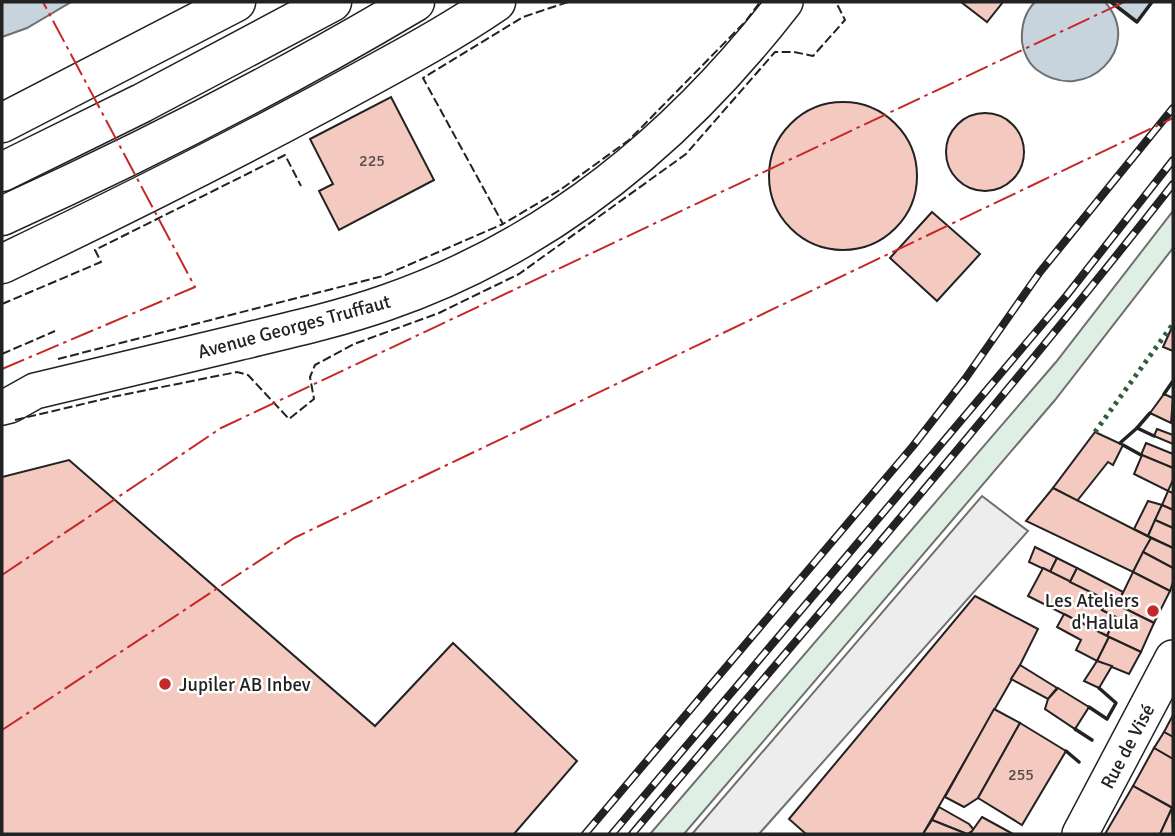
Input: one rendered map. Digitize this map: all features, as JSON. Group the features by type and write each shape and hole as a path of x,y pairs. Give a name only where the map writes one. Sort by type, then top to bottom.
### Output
{"highway":[{"path":"2,124 236,2"},
{"path":"2,172 142,103 332,2"},
{"path":"2,216 172,134 337,48 415,2"},
{"path":"2,264 162,187 293,118 425,47 496,2"}],"street":[{"name":"Avenue Georges Truffaut","path":"2,407 10,405 18,389 344,316 420,290 501,252 583,203 659,141 701,101 785,2"},
{"name":"Rue de Visé","path":"1080,834 1173,658"}],"green space":[{"path":"1173,211 1173,248 1055,400 684,834 650,834 1056,362"}],"shaded area":[{"path":"2,2 71,2 27,28 2,37"},
{"path":"1035,2 1105,2 1116,19 1118,37 1114,53 1104,66 1091,76 1074,81 1056,79 1037,70 1025,54 1022,36 1026,15"},
{"path":"1111,2 1152,2 1137,22"},
{"path":"982,496 1028,531 759,834 692,834"}],"building":[{"path":"961,2 1003,2 987,22"},
{"path":"391,97 434,180 339,230 319,191 333,184 310,139"},
{"path":"843,102 872,107 896,123 912,147 917,176 912,205 896,229 872,245 843,250 814,245 790,229 774,205 769,176 774,147 790,123 814,107"},
{"path":"985,113 1000,116 1013,124 1021,137 1024,152 1021,167 1013,180 1000,188 985,191 970,188 957,180 949,167 946,152 949,137 957,124 970,116"},
{"path":"932,212 980,254 937,301 890,258"},
{"path":"1173,325 1173,351 1163,347"},
{"path":"1164,394 1173,398 1171,423 1150,413"},
{"path":"1157,429 1173,435 1173,444 1154,436"},
{"path":"1095,432 1123,445 1113,465 1108,462 1077,501 1053,488"},
{"path":"1146,443 1173,454 1173,468 1141,455"},
{"path":"1142,455 1173,468 1173,480 1168,491 1134,474"},
{"name":"Jupiler AB Inbev","path":"69,460 375,726 453,643 577,761 514,834 2,834 2,477"},
{"path":"1053,488 1151,538 1133,572 1026,521"},
{"path":"1168,491 1173,493 1173,510 1162,505"},
{"path":"1148,501 1162,505 1148,536 1134,529"},
{"path":"1162,505 1173,510 1173,528 1155,520"},
{"path":"1155,520 1173,528 1173,548 1148,536"},
{"path":"1151,538 1173,548 1173,568 1143,552"},
{"path":"1035,547 1057,558 1050,572 1029,562"},
{"path":"1143,552 1173,568 1170,591 1133,572"},
{"path":"1057,558 1077,568 1070,582 1050,572"},
{"path":"1043,568 1108,600 1102,610 1116,617 1107,636 1028,596"},
{"path":"1077,568 1123,592 1117,605 1070,582"},
{"path":"1133,572 1170,591 1154,623 1117,605"},
{"path":"975,596 1038,629 923,834 806,834 789,819"},
{"path":"1108,600 1154,623 1141,652 1107,636 1116,617 1102,610"},
{"path":"1064,614 1109,637 1097,661 1076,650 1081,640 1057,627"},
{"path":"1109,637 1141,652 1129,674 1097,661"},
{"path":"1097,661 1112,666 1099,688 1084,681"},
{"path":"1020,665 1057,688 1048,699 1011,679"},
{"path":"1058,688 1089,707 1075,729 1045,709 1048,699"},
{"path":"994,709 1020,723 978,798 964,807 945,797"},
{"path":"1173,715 1173,737 1164,732"},
{"path":"1020,723 1066,751 1022,825 978,798"},
{"path":"1164,732 1173,737 1173,759 1154,748"},
{"path":"1154,748 1173,759 1173,808 1133,786"},
{"path":"1133,786 1172,808 1160,834 1105,834"},
{"path":"939,807 969,824 974,830 967,834 932,820"},
{"path":"1172,808 1173,834 1160,834"},
{"path":"982,817 1013,834 970,834"},
{"path":"932,820 967,834 923,834"}],"railway":[{"path":"585,834 913,446 965,379 1040,272 1173,108"},
{"path":"612,834 1067,295 1173,160"},
{"path":"632,834 973,431 1173,184"}],"hedge":[{"path":"1095,432 1173,324"}],"fence":[{"path":"568,2 523,17 423,78 503,224 560,190 629,140 745,22 760,2"},
{"path":"15,420 237,372 248,375 289,419 314,399 310,377 315,365 354,344 439,313 519,274 686,154 775,52 813,56 845,20 836,2"},
{"path":"2,304 101,262 95,250 285,155 301,186"},
{"path":"58,359 383,276 503,224"},
{"path":"2,354 55,331"}],"wall":[{"path":"1111,2 1137,22 1152,2"},
{"path":"1164,394 1173,381"},
{"path":"1150,413 1137,428 1154,436"},
{"path":"1120,443 1137,428"},
{"path":"1123,445 1141,455"},
{"path":"1089,707 1107,719 1116,703 1099,688"},
{"path":"1075,729 1092,740"},
{"path":"1066,751 1079,762"}],"power":[{"path":"2,369 195,287 43,2"},
{"path":"2,575 221,428 1124,2"},
{"path":"2,730 294,538 1173,118"}],"place":[{"name":"Les Ateliers d'Halula","path":"1153,611"},
{"name":"Jupiler AB Inbev","path":"165,684"}]}
